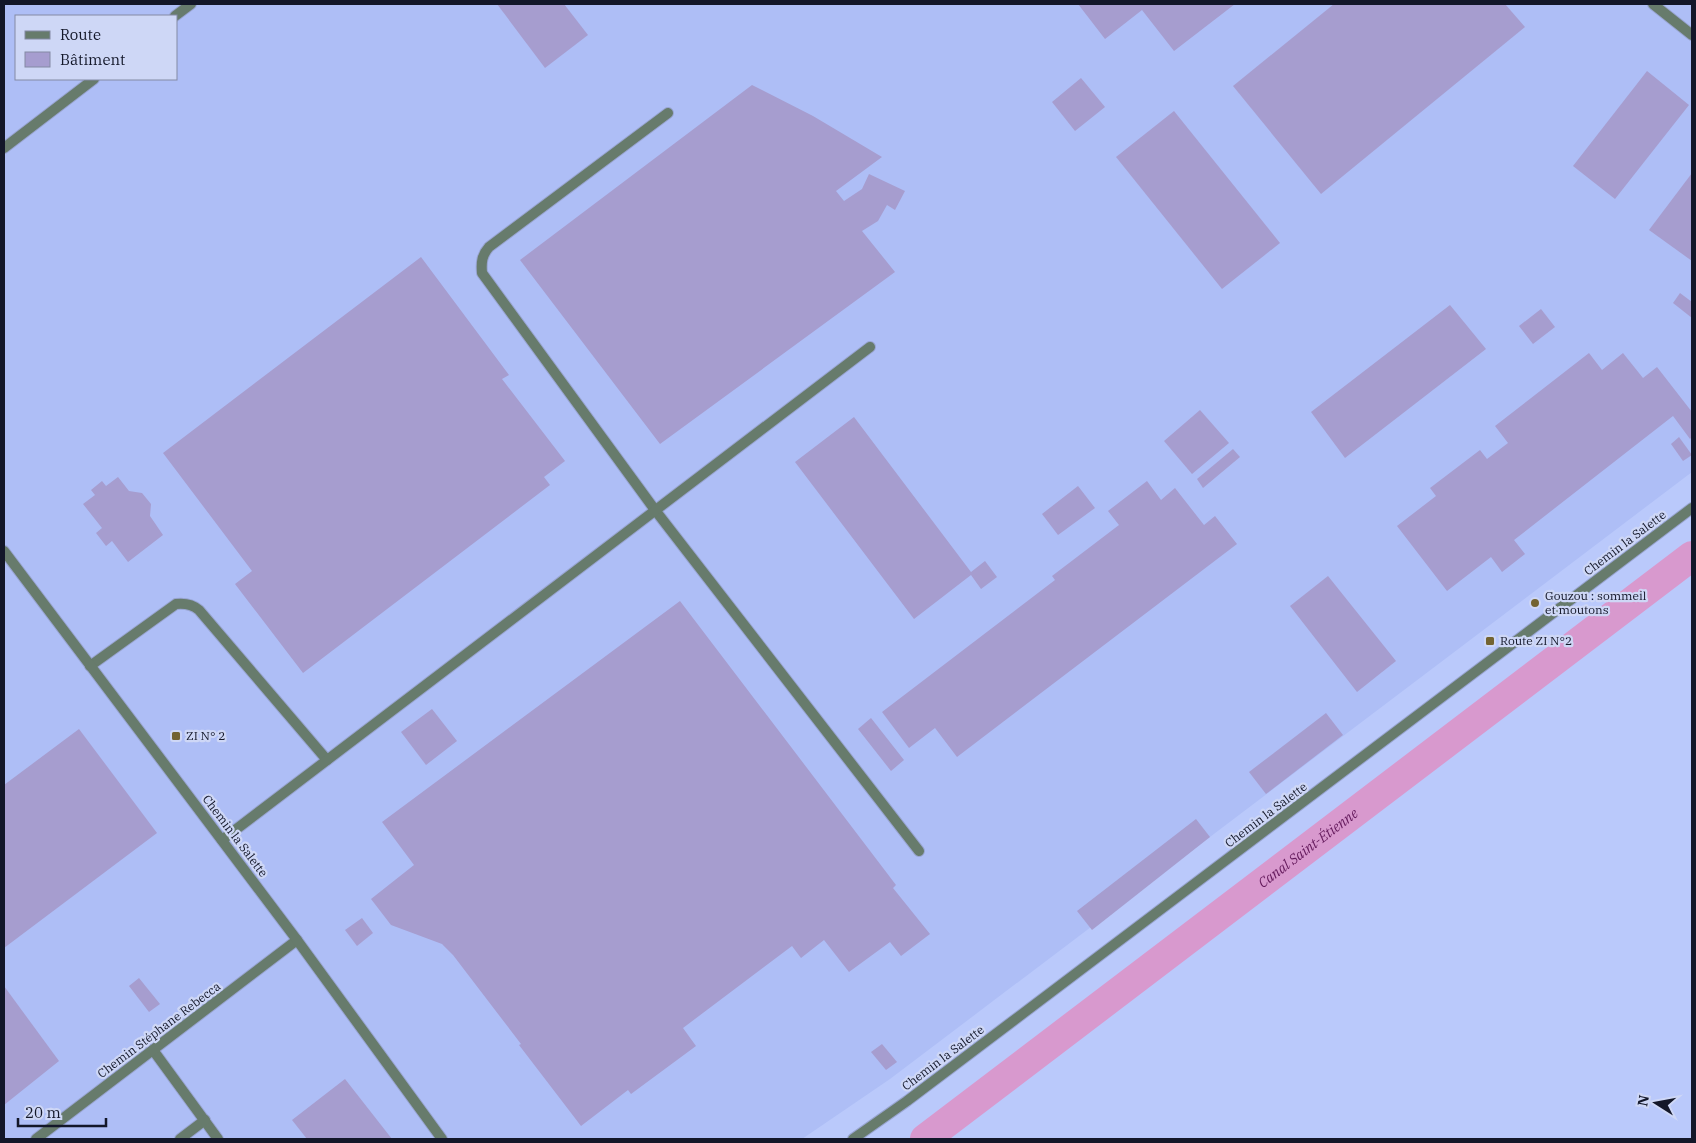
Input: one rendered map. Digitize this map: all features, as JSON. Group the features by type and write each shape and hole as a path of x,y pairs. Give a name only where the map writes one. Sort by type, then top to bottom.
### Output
{"street":[{"path":"176,15 191,4"},
{"path":"1653,4 1692,35"},
{"path":"4,148 93,80"},
{"path":"668,113 489,247 483,254 482,273 655,510 919,851"},
{"path":"222,840 870,347"},
{"name":"Chemin la Salette","path":"853,1139 914,1096 1692,508"},
{"name":"Chemin la Salette","path":"4,552 297,940 442,1139"},
{"path":"90,666 176,604 193,605 327,760"},
{"name":"Chemin Stéphane Rebecca","path":"36,1139 297,940"},
{"path":"153,1050 218,1139"},
{"path":"180,1139 205,1120"}],"shaded area":[{"path":"4,4 1692,4 1692,472 890,1079 802,1139 4,1139"}],"building":[{"path":"497,4 564,4 588,35 545,68"},
{"path":"1078,4 1235,4 1174,51 1142,10 1105,39"},
{"path":"1334,4 1505,4 1525,27 1321,194 1233,86"},
{"path":"1647,71 1689,105 1615,199 1573,166"},
{"path":"1081,78 1105,107 1075,131 1052,102"},
{"path":"752,85 813,116 882,157 836,191 844,201 862,189 869,174 905,191 895,210 887,205 878,221 862,231 895,272 660,444 520,260"},
{"path":"1174,111 1280,243 1222,289 1116,157"},
{"path":"1692,173 1692,261 1649,230"},
{"path":"421,257 509,375 502,379 565,461 544,477 550,485 303,673 235,584 252,571 163,453"},
{"path":"1680,293 1692,302 1692,318 1673,303"},
{"path":"1450,305 1486,349 1345,458 1311,412"},
{"path":"1541,309 1555,327 1533,344 1519,326"},
{"path":"1589,353 1602,370 1623,353 1643,378 1657,367 1692,412 1692,437 1690,439 1673,416 1514,540 1525,554 1502,572 1491,557 1447,591 1397,526 1436,496 1430,488 1480,450 1487,459 1508,443 1495,426"},
{"path":"1200,410 1229,443 1192,474 1164,441"},
{"path":"854,417 971,572 985,561 997,577 981,589 971,575 914,619 795,462"},
{"path":"1679,437 1692,455 1683,461 1671,444"},
{"path":"1233,449 1240,457 1203,488 1197,479"},
{"path":"118,477 129,491 142,493 151,504 150,516 163,535 128,562 112,541 106,546 96,533 102,528 83,504 95,495 91,490 102,481 106,486"},
{"path":"1147,481 1161,500 1175,488 1204,525 1215,516 1237,544 957,757 935,728 909,748 882,712 1055,580 1052,576 1119,525 1108,511"},
{"path":"1078,486 1095,508 1058,535 1042,514"},
{"path":"1328,576 1396,661 1357,692 1290,606"},
{"path":"680,601 896,885 893,888 930,934 901,956 890,942 849,972 824,940 801,958 792,946 683,1028 696,1046 631,1094 628,1090 581,1126 453,955 442,944 391,925 371,899 414,865 382,822"},
{"path":"432,709 457,741 426,765 401,732"},
{"path":"1326,713 1343,735 1266,794 1249,772"},
{"path":"871,718 904,760 891,771 858,729"},
{"path":"79,729 157,833 4,948 4,785"},
{"path":"1196,819 1210,837 1092,930 1077,911"},
{"path":"362,918 373,933 357,946 345,930"},
{"path":"139,978 160,1004 149,1012 129,986"},
{"path":"4,986 59,1061 4,1105"},
{"path":"882,1044 897,1062 886,1070 871,1052"},
{"path":"345,1079 392,1139 307,1139 292,1120"}],"waterway":[{"name":"Canal Saint-Étienne","path":"925,1139 1692,556"}],"place":[{"name":"Gouzou : sommeil et moutons","path":"1535,603"},
{"name":"Route ZI N°2","path":"1490,641"},
{"name":"ZI N° 2","path":"176,736"}]}
